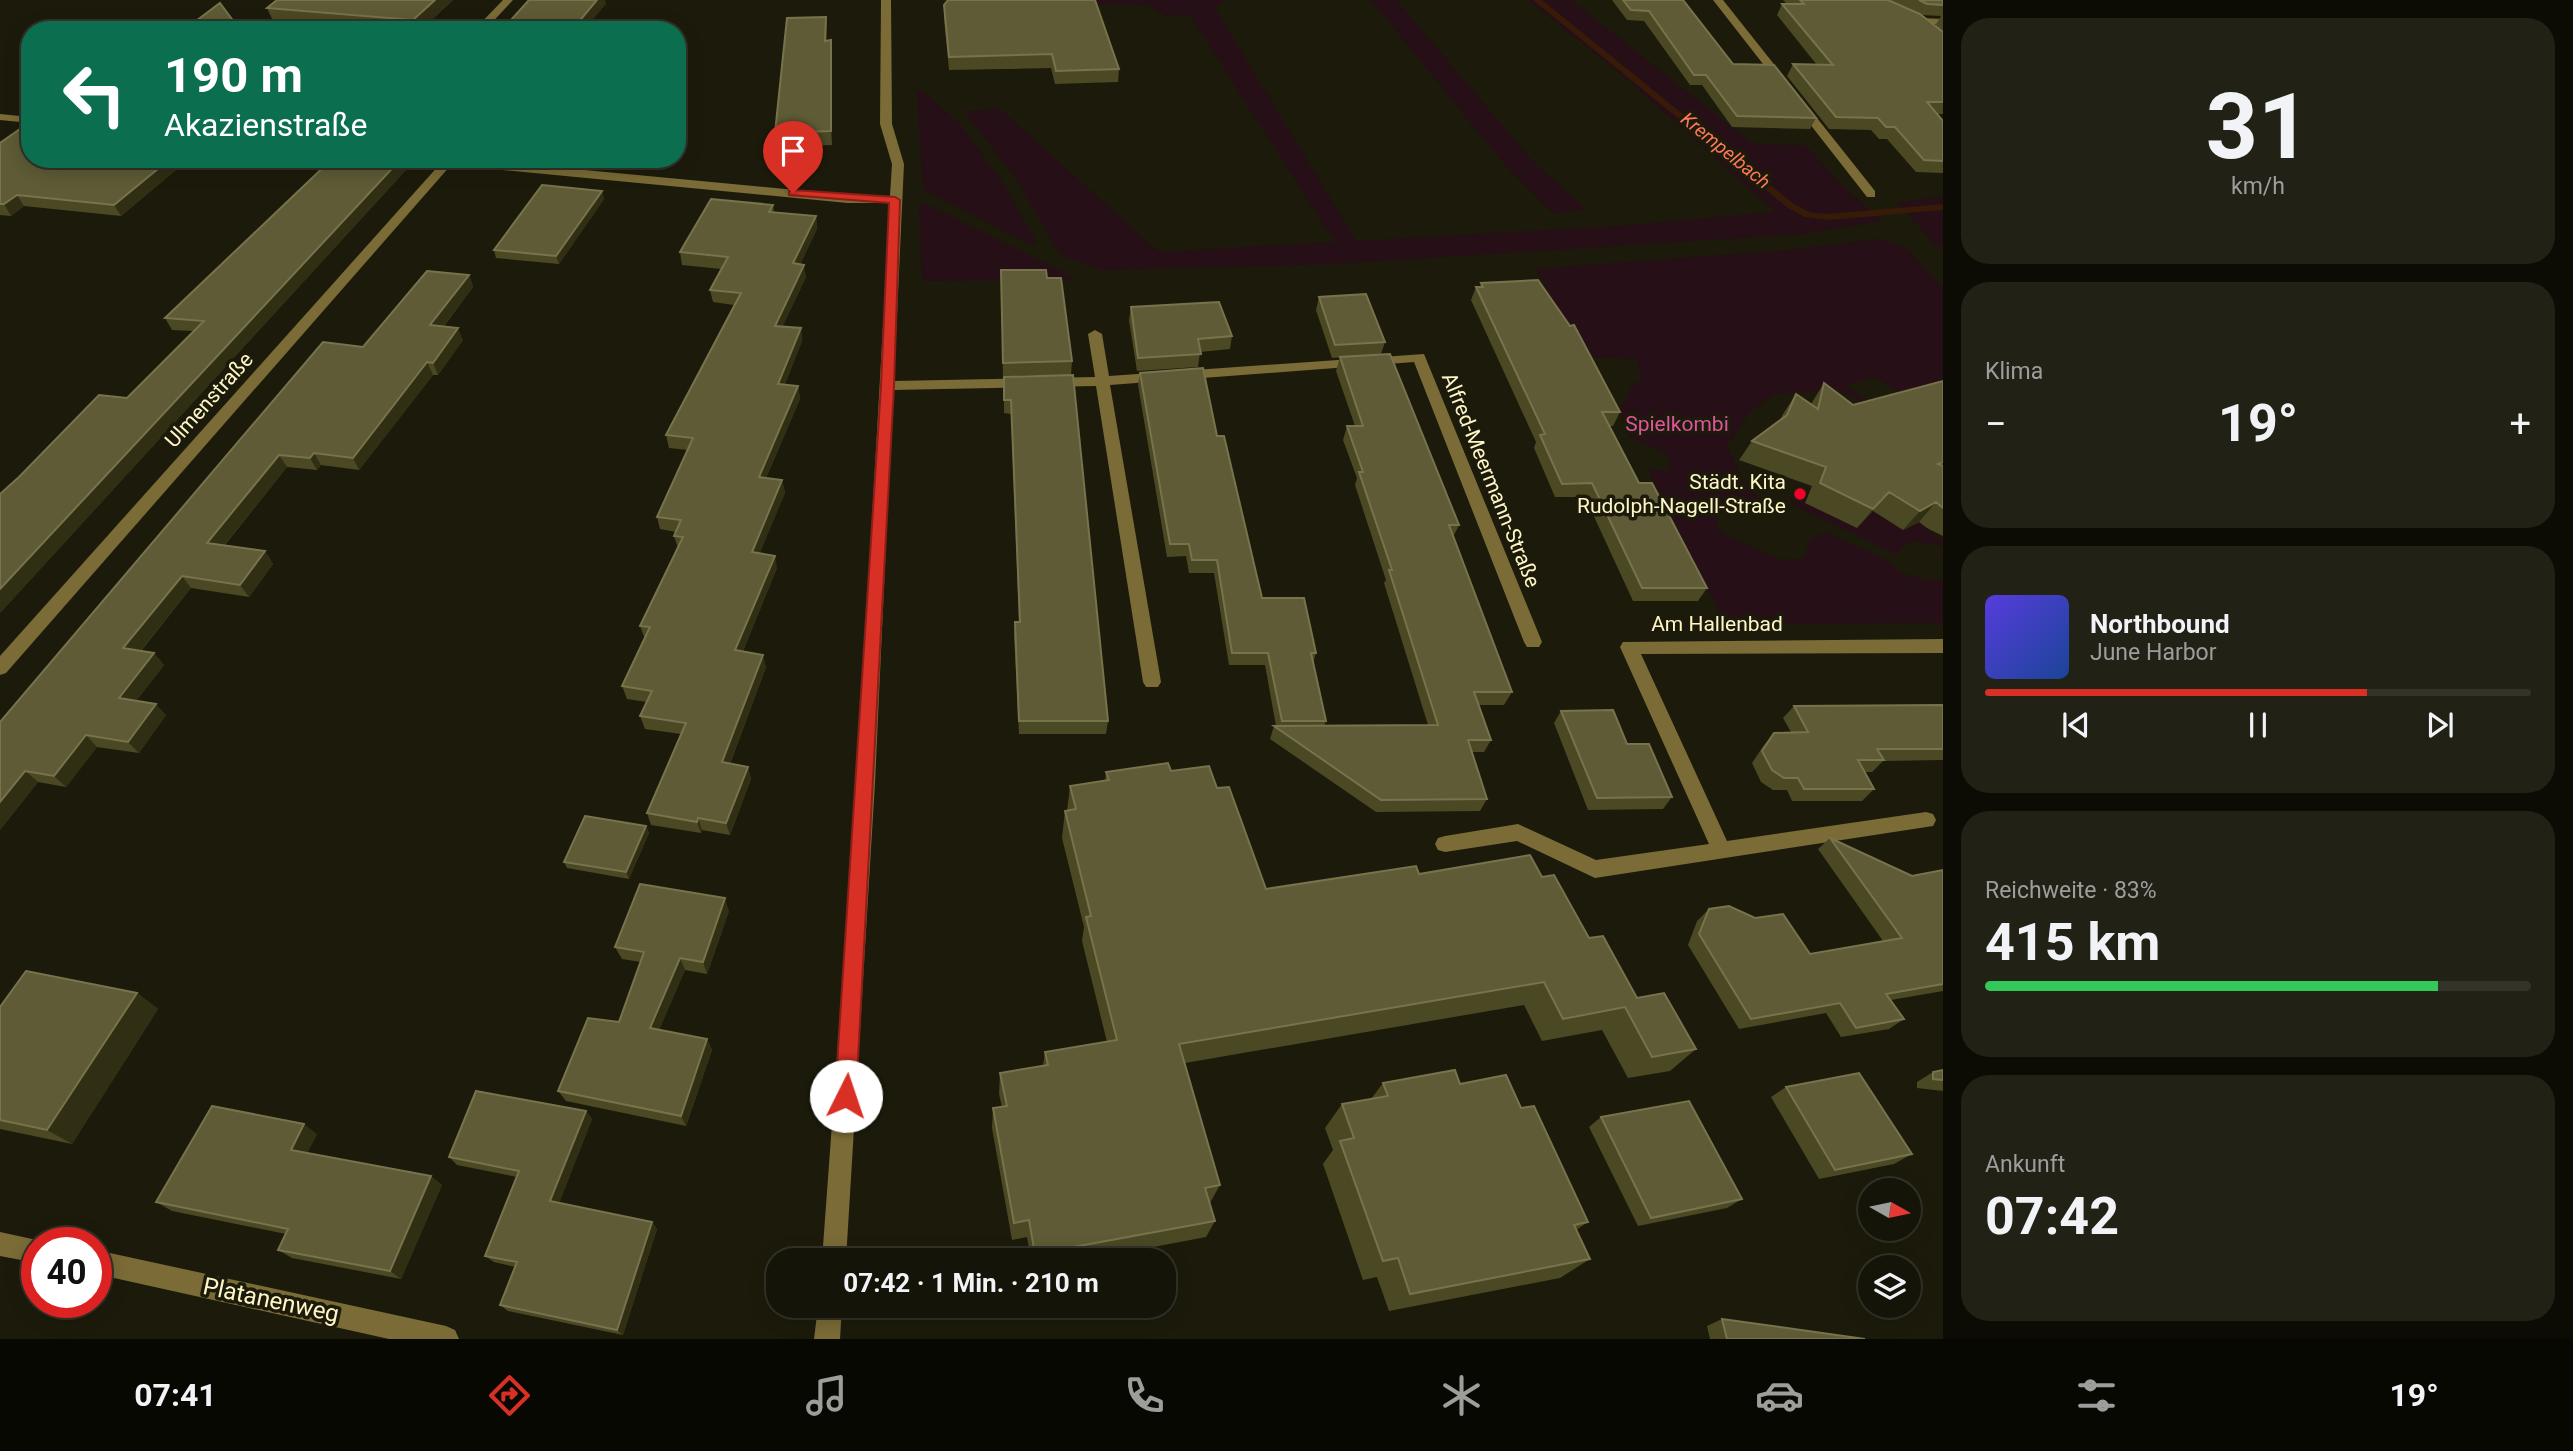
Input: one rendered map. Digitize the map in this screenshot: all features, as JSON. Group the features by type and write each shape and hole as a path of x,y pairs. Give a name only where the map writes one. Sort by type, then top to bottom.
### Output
{"street":[{"path":"488,21 508,0"},
{"path":"835,1248 866,783 898,164 886,124 886,0"},
{"path":"1718,0 1871,194"},
{"path":"1862,0 1897,10 1918,21 1934,37"},
{"path":"1918,21 1943,22"},
{"path":"0,117 21,119"},
{"name":"Ulmenstraße","path":"0,668 435,168"},
{"path":"527,168 895,200"},
{"path":"1095,334 1152,682"},
{"name":"Alfred-Meermann-Straße","path":"888,386 1101,381 1419,358 1533,642"},
{"name":"Am Hallenbad","path":"1721,849 1629,647 1943,646"},
{"path":"1445,844 1518,832 1595,869 1926,820"},
{"path":"0,1244 21,1248"},
{"name":"Platanenweg","path":"112,1266 446,1339"},
{"path":"827,1339 830,1318"}],"green space":[{"path":"1082,0 1226,0 1215,8 1356,241 1619,226 1776,212 1622,75 1528,0 1571,0 1752,143 1806,146 1843,186 1882,221 1802,234 1334,264 1101,270 1059,254 1020,185 964,111 1000,109 1159,252 1335,242 1189,14 1166,16 1148,5 1082,4"},
{"path":"1371,0 1396,0 1535,164 1586,209 1553,214 1505,165"},
{"path":"917,91 923,91 960,124 1004,185 1036,242 1033,246 923,189"},
{"path":"1943,196 1943,246 1936,246 1898,203"},
{"path":"919,204 927,204 1071,276 1072,280 922,281"},
{"name":"Spielkombi","path":"1879,239 1907,248 1943,288 1943,396 1868,416 1863,403 1839,390 1774,394 1750,412 1727,446 1743,480 1761,500 1757,508 1732,502 1720,511 1716,525 1725,535 1781,560 1804,558 1811,538 1828,533 1889,561 1893,567 1906,574 1943,581 1943,623 1725,624 1647,469 1670,471 1667,453 1630,438 1619,411 1632,387 1641,380 1637,359 1587,357 1579,349 1536,269 1788,250","holes":["1876,377 1904,396 1872,405 1846,385"]},
{"path":"1791,497 1807,499 1806,503 1857,528 1873,511 1903,530 1919,522 1943,541 1943,546 1913,541 1901,548 1897,555 1790,503"}],"building":[{"path":"277,0 435,0 413,20 267,8"},
{"path":"529,0 597,0 580,21 510,21"},
{"path":"948,0 1095,0 1119,69 1056,71 1052,54 949,57 944,5"},
{"path":"1623,0 1683,0 1733,64 1774,65 1816,118 1737,116 1706,75 1694,75 1649,11 1631,10"},
{"path":"1800,0 1888,0 1920,14 1943,32 1943,102 1927,102 1943,121 1943,161 1924,160 1895,127 1886,127 1878,118 1836,117 1793,64 1833,65 1782,4 1804,4"},
{"path":"1919,0 1943,0 1943,5 1927,4"},
{"path":"220,3 233,21 196,21"},
{"path":"826,17 825,41 831,40 831,131 775,133 787,18"},
{"path":"21,128 21,168 159,168 114,205 17,195 0,204 0,143"},
{"path":"323,168 393,168 0,589 0,494 99,395 127,398 204,321 165,318"},
{"path":"542,185 602,191 556,256 494,250"},
{"path":"711,199 773,205 769,212 816,216 793,263 804,265 775,326 801,328 778,384 798,386 759,477 782,480 752,552 775,556 735,650 763,655 722,762 748,767 726,823 698,818 697,822 647,813 686,723 640,716 652,691 622,686 650,627 640,626 683,537 674,536 681,520 657,517 693,438 666,435 741,293 710,290 728,257 680,252"},
{"path":"1001,270 1046,270 1047,278 1061,278 1072,361 1003,363"},
{"path":"427,271 469,275 430,325 458,328 433,363 427,362 353,458 314,453 310,458 279,455 207,543 265,551 240,585 182,576 123,648 154,653 119,698 156,704 128,742 86,735 54,776 25,771 0,802 0,722 323,342 363,347"},
{"path":"1538,280 1570,326 1574,325 1620,412 1602,412 1639,483 1652,483 1707,588 1642,588 1592,483 1562,484 1540,435 1545,434 1476,287 1483,287 1481,283"},
{"path":"1366,294 1385,342 1335,345 1319,297"},
{"path":"1219,302 1232,336 1198,339 1201,354 1138,358 1131,307"},
{"path":"1390,354 1459,525 1449,525 1512,692 1474,692 1491,740 1468,740 1487,799 1381,800 1274,726 1438,725 1347,426 1363,426 1340,357"},
{"path":"1203,368 1217,436 1224,436 1262,598 1304,598 1316,653 1311,653 1326,721 1282,721 1268,653 1232,653 1217,560 1192,560 1189,544 1170,544 1140,373"},
{"path":"1073,375 1108,721 1019,721 1015,622 1020,622 1011,400 1004,400 1004,377"},
{"path":"1943,381 1943,462 1938,464 1943,466 1943,508 1936,502 1920,511 1889,492 1873,509 1820,483 1826,467 1752,441 1787,415 1796,394 1818,409 1824,383 1853,405"},
{"path":"1943,705 1943,749 1877,749 1884,760 1858,760 1874,789 1804,789 1798,778 1784,778 1772,770 1762,751 1774,733 1808,732 1794,706"},
{"path":"1613,710 1627,744 1649,744 1672,797 1597,798 1561,711"},
{"path":"1168,763 1171,771 1209,766 1217,788 1229,787 1266,889 1416,866 1419,874 1530,855 1542,877 1554,875 1589,938 1603,936 1637,998 1664,993 1696,1049 1652,1057 1625,1007 1563,1019 1544,982 1179,1044 1220,1185 1205,1188 1215,1221 1068,1248 1034,1248 1029,1220 1014,1223 993,1108 1007,1106 1000,1073 1048,1065 1045,1052 1117,1040 1086,917 1091,916 1065,811 1076,809 1070,786 1109,780 1106,772"},
{"path":"585,816 646,826 626,872 564,862"},
{"path":"1830,838 1912,876 1943,870 1943,984 1886,994 1904,1019 1856,1028 1840,1003 1751,1019 1699,934 1709,909 1729,906 1755,918 1783,914 1810,954 1902,938"},
{"path":"640,884 725,898 703,962 680,958 650,1028 707,1039 681,1116 558,1091 588,1018 619,1022 644,952 615,947"},
{"path":"26,971 137,993 47,1130 0,1120 0,1007"},
{"path":"1455,1070 1460,1084 1506,1075 1521,1108 1534,1106 1588,1222 1574,1225 1590,1259 1410,1294 1398,1258 1383,1261 1340,1141 1354,1138 1342,1104 1388,1096 1383,1083"},
{"path":"1943,1070 1943,1080 1933,1079 1933,1072"},
{"path":"1859,1073 1912,1154 1835,1170 1786,1087"},
{"path":"476,1091 586,1111 550,1201 652,1222 617,1330 500,1305 517,1262 485,1256 519,1171 449,1157"},
{"path":"1689,1101 1742,1199 1651,1218 1601,1117"},
{"path":"212,1106 304,1124 291,1150 431,1176 390,1271 278,1250 288,1229 156,1202"},
{"path":"1722,1319 1865,1339 1727,1339"}],"waterway":[{"name":"Krempelbach","path":"1537,0 1791,206 1807,215 1828,217 1943,207"}],"place":[{"name":"Städt. Kita Rudolph-Nagell-Straße","path":"1800,494"}],"route":[{"path":"793,193 895,200 888,386 846,1096"}]}
